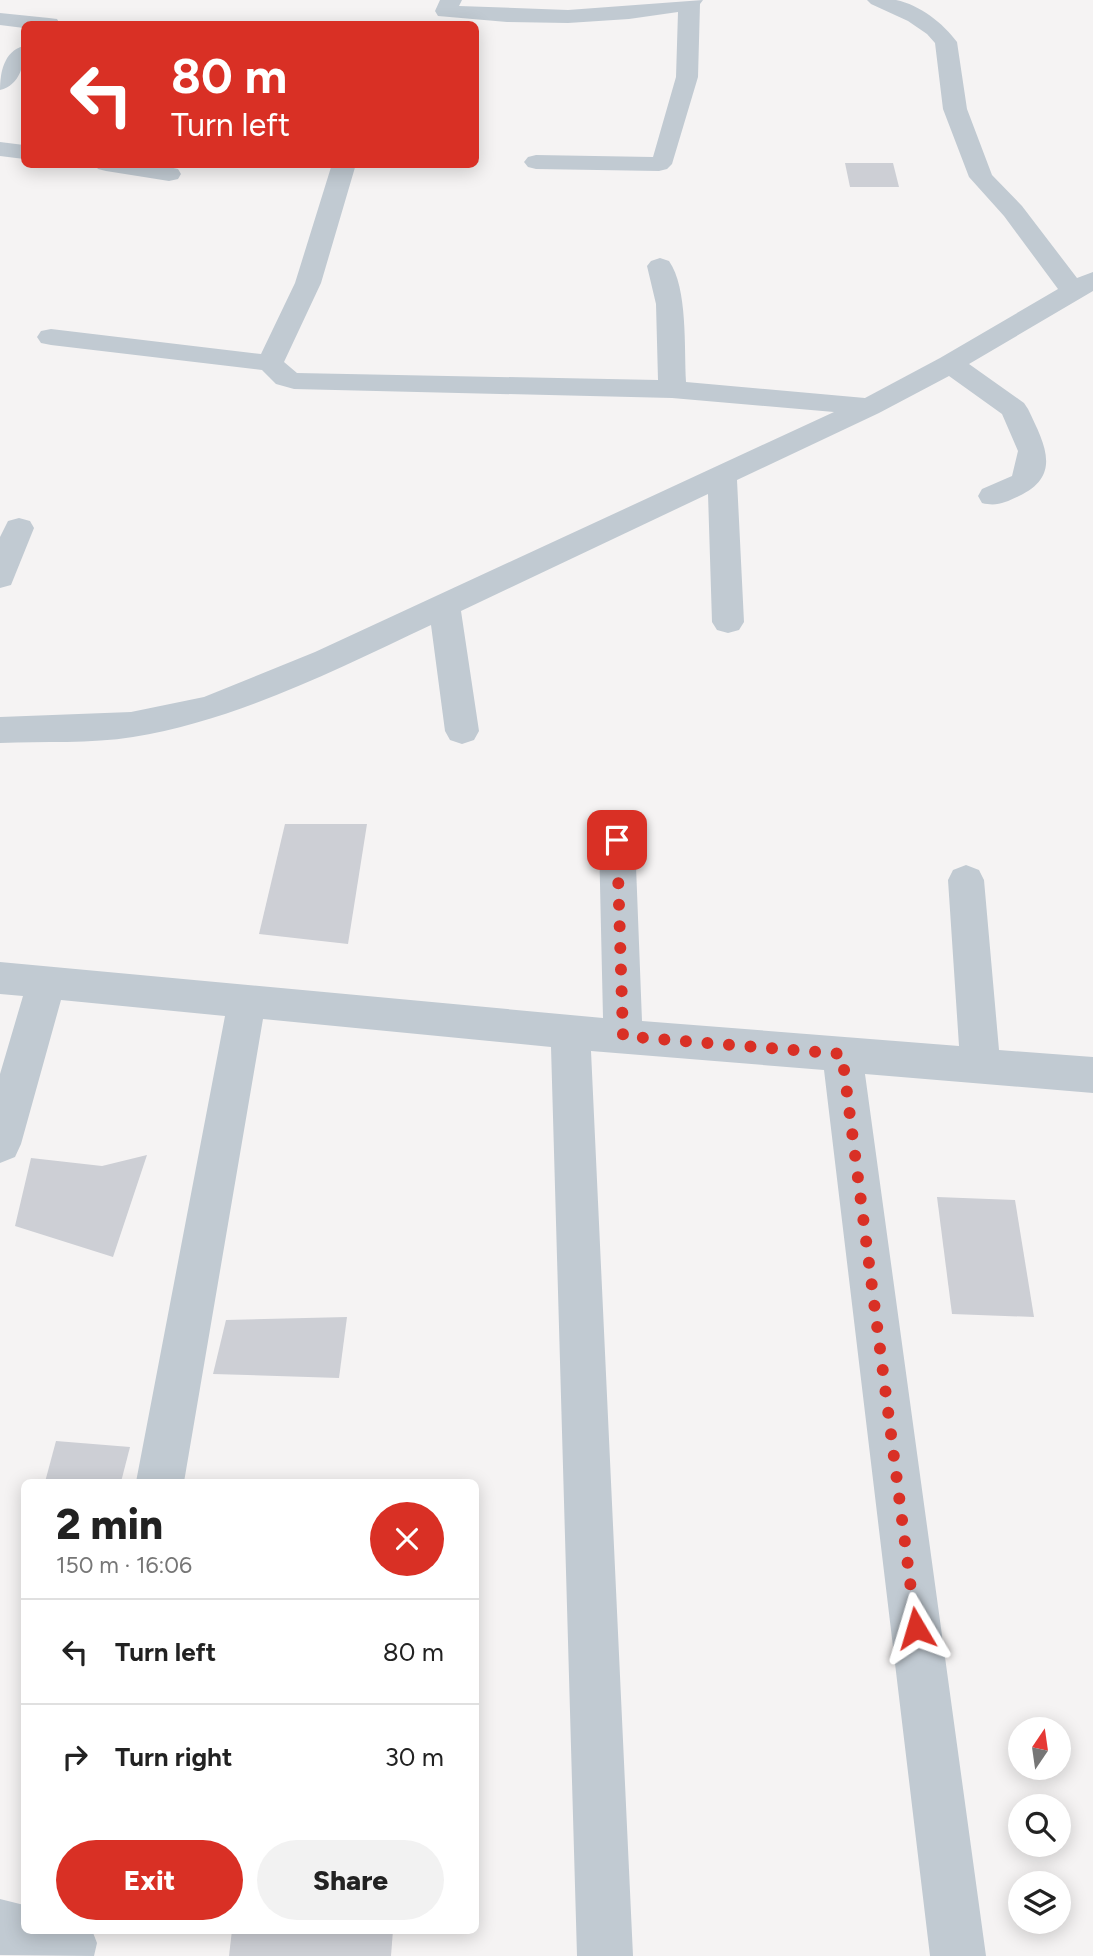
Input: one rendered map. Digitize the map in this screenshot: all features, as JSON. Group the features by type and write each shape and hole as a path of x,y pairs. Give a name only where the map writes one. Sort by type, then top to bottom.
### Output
{"street":[{"path":"0,730 131,725 210,708 327,660 869,407 950,364 1083,286 981,177 955,109 954,82 946,42 916,16 877,0"},
{"path":"446,12 591,15 662,10 690,2 687,77 664,159 659,164 536,162"},
{"path":"0,19 53,19"},
{"path":"0,83 21,59"},
{"path":"0,149 21,152"},
{"path":"131,168 169,174"},
{"path":"270,363 308,283 343,168"},
{"path":"660,266 669,303 672,388"},
{"path":"51,337 270,363 294,382 672,388 869,407"},
{"path":"950,364 1014,409 1033,452 1026,481 993,496"},
{"path":"722,475 728,622"},
{"path":"0,577 19,528"},
{"path":"444,605 462,730"},
{"path":"617,840 623,1036"},
{"path":"966,880 980,1066"},
{"path":"0,978 570,1032 1093,1075"},
{"path":"0,1144 46,983"},
{"path":"161,1479 247,1002"},
{"path":"570,1032 605,1956"},
{"path":"842,1054 958,1956"},
{"path":"0,1927 21,1932"},
{"path":"30,1934 69,1943"}],"building":[{"path":"845,163 893,163 899,187 850,187"},
{"path":"285,824 367,824 348,944 259,934"},
{"path":"147,1155 113,1257 15,1226 31,1158 102,1166"},
{"path":"937,1197 1015,1200 1034,1317 952,1314"},
{"path":"347,1317 339,1378 213,1374 226,1320"},
{"path":"56,1441 130,1447 122,1479 46,1479"},
{"path":"232,1934 393,1934 391,1956 229,1956"}],"route":[{"path":"617,840 623,1036 842,1054 916,1628"}]}
